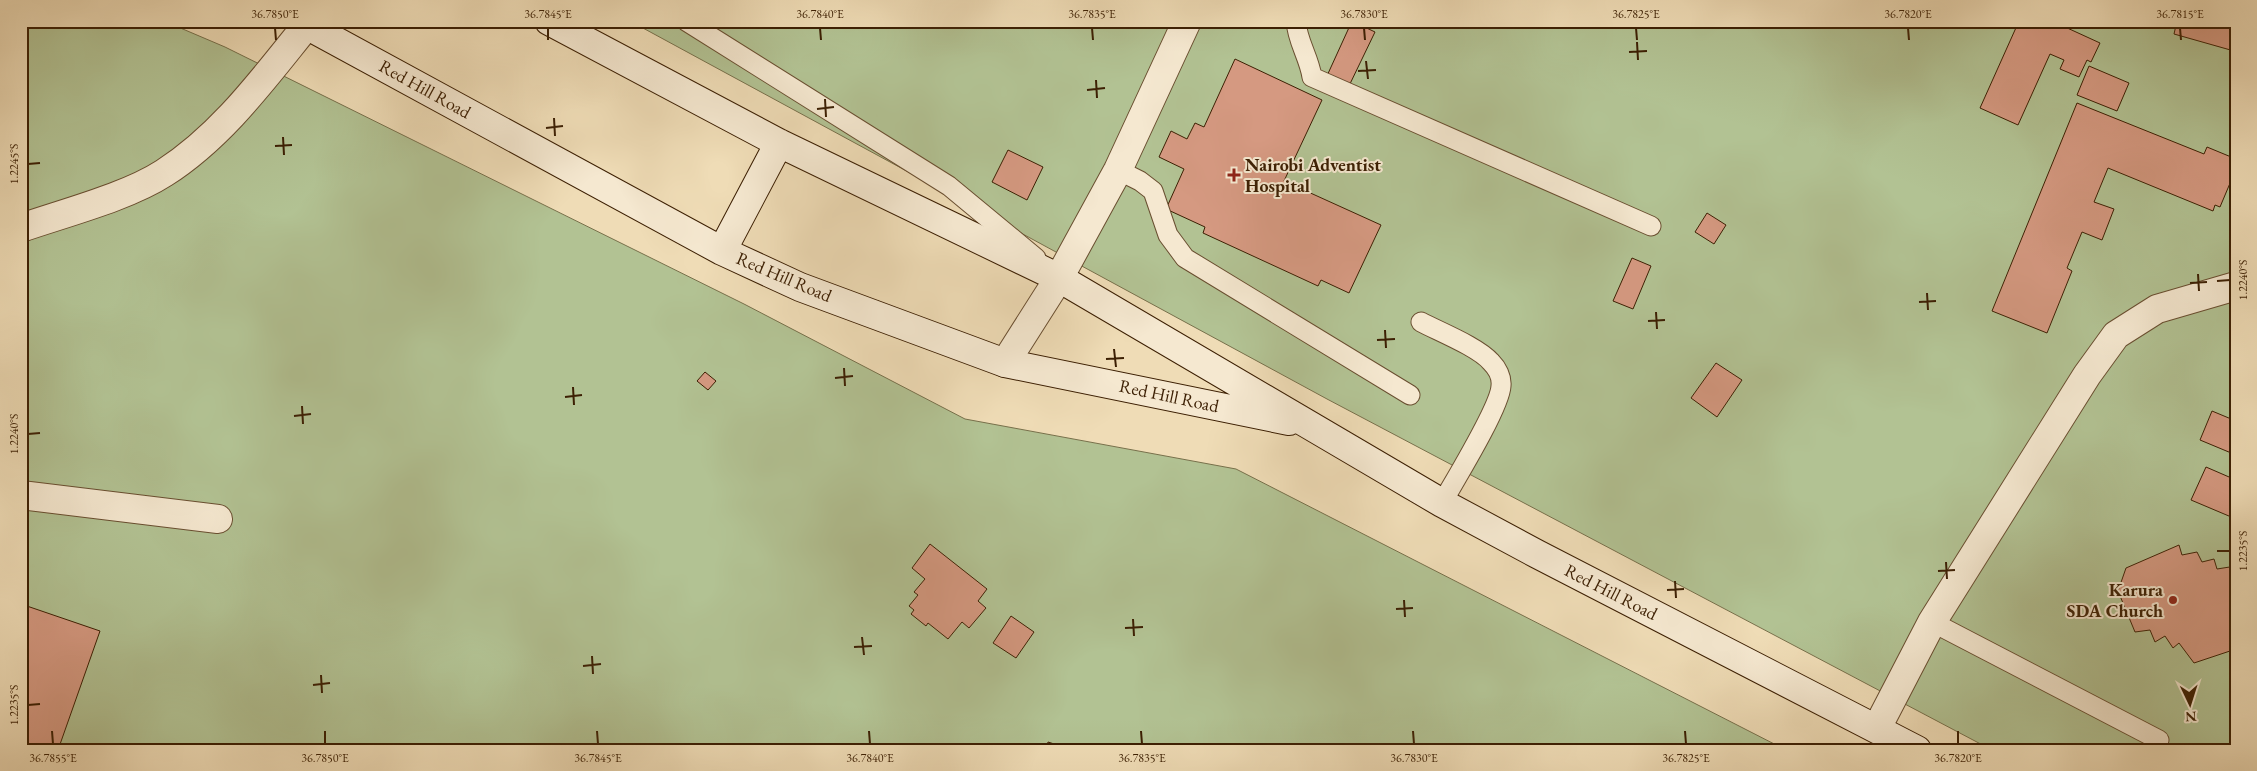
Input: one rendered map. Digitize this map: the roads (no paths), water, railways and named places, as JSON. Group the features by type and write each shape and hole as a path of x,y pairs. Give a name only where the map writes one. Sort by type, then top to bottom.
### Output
{"street":[{"name":"Red Hill Road","path":"549,21 779,143 1059,278 1442,503 1546,559 1918,750"},
{"path":"1005,363 1059,278 1118,170 1187,21"},
{"name":"Red Hill Road","path":"303,23 722,251 800,287 1005,363 1310,425"},
{"path":"21,228 127,191 163,174 203,144 245,102 303,23"},
{"path":"722,251 779,143"},
{"path":"1877,728 1932,622 2087,374 2116,335 2157,309 2236,286"},
{"path":"21,496 218,519"}],"lane":[{"path":"686,21 949,186 1059,278"},
{"path":"1296,21 1296,32 1310,64 1312,77 1651,226"},
{"path":"1118,170 1140,181 1153,191 1168,235 1185,258 1410,395"},
{"path":"1421,322 1480,353 1497,370 1501,380 1501,387 1494,406 1442,503"},
{"path":"1932,622 2159,740"}],"place":[{"name":"Nairobi Adventist Hospital","path":"1234,175"},
{"name":"Karura SDA Church","path":"2173,600"}]}
